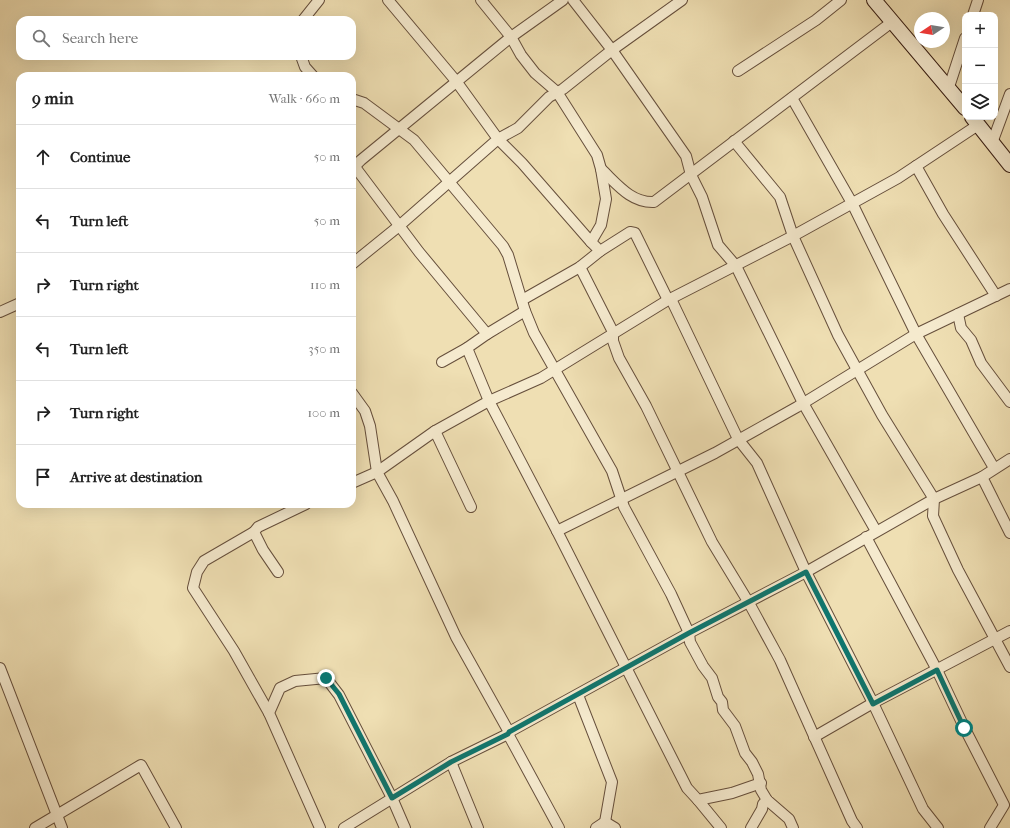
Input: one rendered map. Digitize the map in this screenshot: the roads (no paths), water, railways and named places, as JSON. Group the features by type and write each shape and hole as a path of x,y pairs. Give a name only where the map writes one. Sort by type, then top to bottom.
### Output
{"main road":[{"path":"874,0 962,104"},
{"path":"975,121 1010,164"}],"street":[{"path":"306,16 319,0"},
{"path":"388,0 456,82 498,139 522,163 590,242 600,251"},
{"path":"481,0 511,37 521,55 535,73 557,92 597,155 606,199 602,225 590,242"},
{"path":"356,165 511,37 563,0"},
{"path":"573,0 612,50 686,156 691,175 702,197 718,245 736,266 803,403 876,531"},
{"path":"356,261 399,226 498,139 518,128 549,97 682,0"},
{"path":"738,71 816,20 841,0"},
{"path":"974,12 978,0"},
{"path":"601,169 629,195 648,202 654,202 892,22"},
{"path":"949,87 962,47"},
{"path":"302,60 305,67 309,72"},
{"path":"992,143 1010,94"},
{"path":"792,98 852,202 916,334 994,468"},
{"path":"356,100 364,103 414,140 503,246 512,266 525,311 534,333 612,471 624,506 671,594 689,633 690,642 703,666 712,678 718,697 722,702 723,710 735,726 745,753 752,762 761,783 761,790 767,800 789,819 793,828"},
{"path":"356,481 376,472 435,431 489,402 541,378 613,332 670,299 793,236 916,166 975,121"},
{"path":"734,141 780,197 793,236 838,335 882,415 934,499 933,516 958,570 1010,667"},
{"path":"916,166 943,214 996,296"},
{"path":"356,172 488,334"},
{"path":"522,300 580,267 600,251 630,232 635,233 670,299 738,439 757,463 806,572 873,704 923,809 938,828"},
{"path":"580,267 613,332 619,358 646,406 712,542 780,660 852,821 858,828"},
{"path":"557,531 715,453 803,403 916,334 1010,289"},
{"path":"0,312 16,305"},
{"path":"442,362 525,311"},
{"path":"958,314 961,328 972,340 981,363 1010,402"},
{"path":"467,348 489,402 557,531 687,788 721,828"},
{"path":"356,399 365,411 370,426 376,472 393,501 456,637 559,828"},
{"path":"435,431 471,507"},
{"path":"344,828 451,762 508,733 689,633 806,572 934,499 982,478 994,468 1010,459"},
{"path":"982,478 1010,533"},
{"path":"298,508 258,527 254,532 204,561 197,572 193,588 231,645 269,713 320,828"},
{"path":"254,532 263,550 278,572"},
{"path":"866,537 937,670 964,728 1004,805 990,828"},
{"path":"814,737 1010,631"},
{"path":"0,668 62,828"},
{"path":"269,713 280,688 296,681 326,678 339,694 392,798 405,828"},
{"path":"578,695 612,782 605,822 596,828"},
{"path":"451,762 478,828"},
{"path":"35,828 141,765 176,828"},
{"path":"698,800 732,793 761,783"},
{"path":"751,828 762,809 763,804 767,800"},
{"path":"605,822 615,828"}]}
